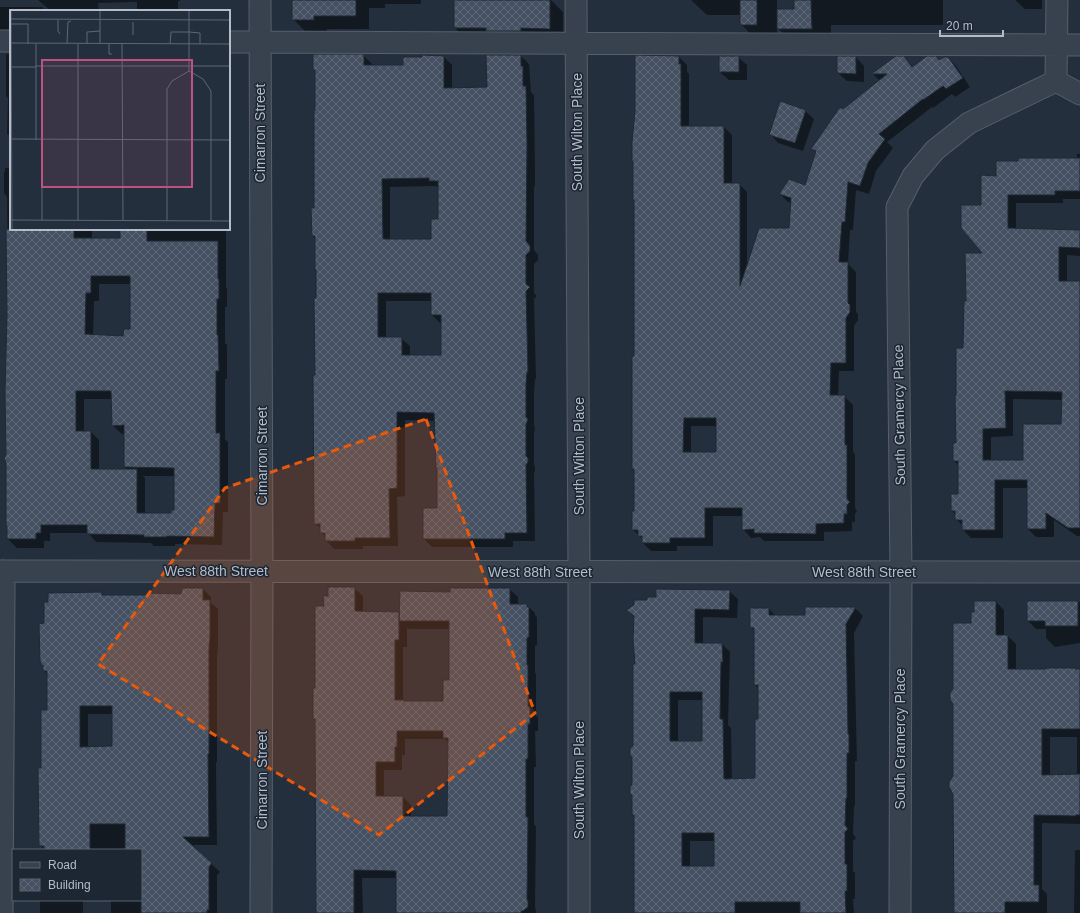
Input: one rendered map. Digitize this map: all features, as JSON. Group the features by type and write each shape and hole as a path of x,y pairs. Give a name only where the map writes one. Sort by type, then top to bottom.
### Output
{"street":[{"name":"Cimarron Street","path":"260,0 262,571 261,913"},
{"name":"South Wilton Place","path":"576,0 579,913"},
{"path":"1057,0 1056,81 1080,94"},
{"path":"230,42 1080,45"},
{"name":"South Gramercy Place","path":"900,913 901,572 897,207 913,176 935,150 969,123 1056,81"},
{"path":"2,571 4,594 2,913"},
{"name":"West 88th Street","path":"2,571 1080,572"}],"highlighted area":[{"path":"426,419 535,713 379,835 98,664 225,488"}],"building":[{"path":"292,0 356,0 356,16 314,16 314,20 292,20"},
{"path":"454,0 550,0 550,29 521,28 521,31 486,31 486,28 454,28"},
{"path":"740,0 757,0 757,25 740,25"},
{"path":"794,0 811,0 812,29 777,29 777,9 794,9"},
{"path":"313,54 364,54 364,65 403,65 403,57 422,57 422,55 444,56 444,88 487,87 486,55 521,55 521,66 523,66 523,86 526,86 526,241 530,246 530,251 526,255 526,284 530,287 526,291 528,372 526,385 526,417 528,419 526,425 526,456 528,458 526,465 527,533 505,533 505,539 423,539 423,508 437,508 437,468 434,413 397,412 397,488 389,489 390,538 355,538 355,541 325,541 325,533 320,533 320,524 314,524 313,375 315,375 314,298 316,298 316,270 315,236 312,236 311,208 314,208 315,70 313,70","holes":["429,178 429,181 438,181 438,219 431,219 431,239 383,239 382,179","378,293 431,293 431,315 441,315 441,355 402,355 402,337 378,337"]},
{"path":"635,55 679,56 679,64 681,64 681,126 724,126 724,183 740,183 740,286 759,228 789,228 791,198 779,194 789,179 805,185 816,151 811,149 840,107 843,109 887,74 871,74 896,56 904,56 912,67 927,56 936,56 939,60 944,57 948,57 963,78 946,89 943,86 923,99 879,134 885,139 868,163 860,186 848,182 845,222 842,222 839,262 848,262 848,303 850,305 850,312 846,318 846,363 831,363 830,395 845,395 847,499 850,502 847,505 847,514 844,514 844,523 816,524 816,534 754,533 754,529 742,530 742,508 705,508 705,538 670,538 670,543 642,543 642,536 638,536 638,530 632,530 632,511 634,511 634,469 632,469 632,356 634,356 634,200 632,142 635,111","holes":["684,418 716,418 716,452 683,452"]},
{"path":"719,56 739,56 739,72 719,72"},
{"path":"837,56 856,56 856,74 837,73"},
{"path":"780,101 806,110 795,143 769,135"},
{"path":"1018,158 1080,158 1080,191 1055,191 1055,195 1008,195 1008,228 1080,230 1080,248 1059,247 1059,281 1080,281 1080,528 1068,528 1046,513 1046,529 1027,529 1027,480 995,480 995,530 962,530 962,520 955,520 955,511 951,511 951,494 958,494 958,461 953,461 953,443 956,443 956,348 963,348 964,301 966,301 965,253 982,253 961,228 961,205 981,205 981,175 996,176 996,161 1018,161","holes":["1005,391 1062,392 1061,424 1023,424 1023,460 983,460 983,429 1006,428"]},
{"path":"6,229 74,230 74,238 120,238 120,230 147,230 147,241 218,241 219,299 217,299 217,335 219,371 216,371 216,433 220,433 220,503 215,503 214,537 144,537 144,535 87,534 87,525 41,525 41,533 36,533 36,539 7,539 6,463 4,458 6,455 5,392 7,315","holes":["91,276 130,276 130,329 124,329 123,336 85,334 86,293 91,293","76,391 111,391 112,426 124,425 124,467 174,468 174,510 171,510 171,513 137,513 137,469 91,469 91,431 76,431"]},
{"path":"328,587 355,587 355,611 399,612 399,621 400,591 450,592 450,588 510,588 510,604 527,604 527,607 529,607 527,665 530,724 528,724 528,759 526,759 526,817 528,817 528,907 521,911 521,913 396,913 396,871 354,870 354,913 316,913 315,719 313,719 313,688 315,688 315,606 324,606 323,596 328,596","holes":["399,621 449,621 449,680 443,680 443,701 395,700 395,640 399,640","397,731 443,731 443,738 448,738 447,816 403,816 403,796 376,796 376,762 395,762"]},
{"path":"182,588 203,588 203,600 210,600 208,754 209,837 183,837 212,863 209,867 209,910 207,910 207,913 141,913 142,849 125,849 125,824 90,824 90,849 44,849 44,846 39,846 38,768 41,768 41,710 47,710 47,671 43,671 43,665 41,666 40,662 39,624 44,623 44,602 48,602 48,593 102,592 102,595 148,595 148,593 181,594","holes":["80,706 112,706 112,746 80,747"]},
{"path":"656,589 730,590 729,610 695,609 695,643 722,643 723,662 721,662 720,719 723,719 724,779 755,778 755,719 758,719 758,685 754,685 754,628 750,628 750,608 769,608 769,615 805,615 805,607 856,607 846,624 849,753 847,753 847,798 845,825 848,829 845,832 845,864 847,864 847,891 845,891 846,913 800,913 800,902 735,902 735,913 634,913 634,815 632,815 632,795 630,794 630,786 632,785 632,757 630,755 630,748 633,746 633,664 635,664 633,640 634,616 626,610 634,605 634,600 647,600 647,597 656,597","holes":["670,692 702,692 702,741 670,741","682,833 714,833 714,866 682,866"]},
{"path":"974,601 996,601 996,635 1008,635 1008,669 1080,669 1080,729 1042,729 1042,775 1080,774 1080,815 1034,815 1034,885 1039,885 1039,902 1005,902 1005,913 954,913 953,794 949,787 949,782 953,776 953,704 950,700 950,693 953,689 953,623 971,623 971,612 974,612"},
{"path":"1027,601 1078,601 1078,626 1045,626 1045,621 1027,621"}]}
